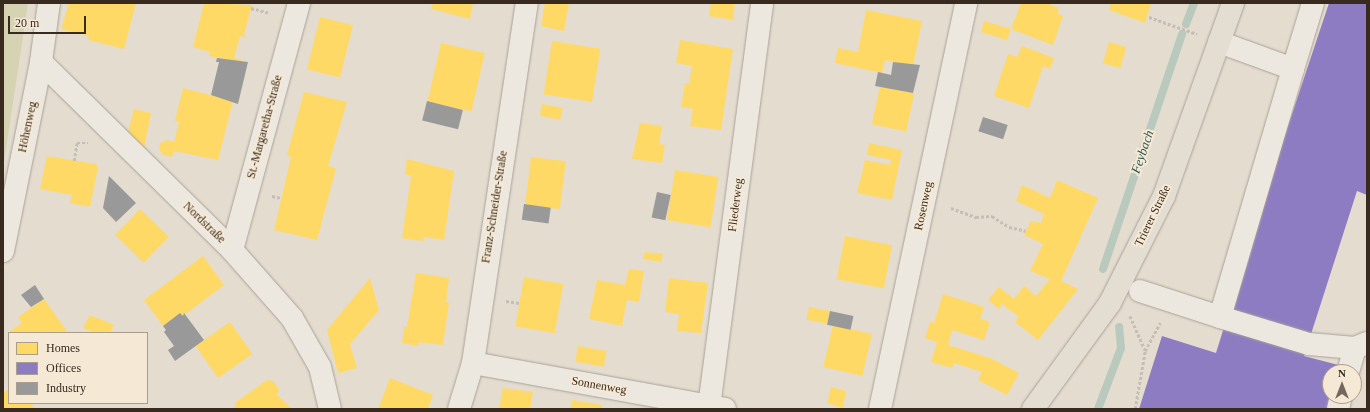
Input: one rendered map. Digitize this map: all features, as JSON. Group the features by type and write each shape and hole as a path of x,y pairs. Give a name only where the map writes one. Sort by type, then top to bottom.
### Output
{"main road":[{"name":"Trierer Straße","path":"1033,409 1110,303 1164,196 1233,3"}],"street":[{"name":"Höhenweg","path":"3,251 41,62 49,3"},
{"name":"St.-Margaretha-Straße","path":"232,250 299,3"},
{"name":"Franz-Schneider-Straße","path":"459,409 473,363 527,3"},
{"name":"Fliederweg","path":"717,408 762,3"},
{"name":"Rosenweg","path":"880,409 966,3"},
{"path":"1220,317 1313,3"},
{"path":"1219,42 1293,69"},
{"name":"Nordstraße","path":"41,62 232,250 292,318 320,367 330,409"},
{"path":"1140,291 1309,344 1361,345 1352,364"},
{"name":"Sonnenweg","path":"473,363 717,408"}],"path":[{"path":"251,8 271,13"},
{"path":"1149,17 1198,34"},
{"path":"74,161 78,143"},
{"path":"952,208 976,217 992,216 1009,227 1026,230"},
{"path":"1135,409 1145,351 1172,301"},
{"path":"1127,309 1145,351"}],"shaded area":[{"path":"3,3 28,3 3,169"}],"building: Homes":[{"path":"69,3 136,3 124,49 88,40 89,36 61,29"},
{"path":"204,3 252,5 244,35 248,38 240,36 234,58 241,60 241,62 209,56 210,52 193,47"},
{"path":"433,3 473,3 470,19 431,9"},
{"path":"545,3 569,3 564,31 541,26"},
{"path":"711,3 735,3 733,20 709,16"},
{"path":"1021,3 1046,3 1059,8 1057,13 1063,16 1053,45 1011,29"},
{"path":"1111,3 1151,3 1145,23 1109,10"},
{"path":"866,10 922,21 913,66 885,60 882,73 835,63 838,48 858,52"},
{"path":"320,17 353,25 340,78 307,69"},
{"path":"984,21 1011,29 1007,40 981,32"},
{"path":"680,40 733,49 721,130 690,126 693,109 681,107 685,83 689,84 692,66 676,63"},
{"path":"552,41 600,49 592,102 544,94"},
{"path":"1109,42 1126,47 1120,68 1103,63"},
{"path":"441,43 485,53 471,112 428,101"},
{"path":"1022,46 1054,58 1050,69 1043,66 1029,108 994,96 1008,54 1017,57"},
{"path":"880,86 914,93 906,131 872,124"},
{"path":"183,88 233,101 218,160 174,151 172,157 163,155 159,149 160,143 167,140 174,142 179,122 175,121"},
{"path":"304,92 347,102 328,166 336,168 317,240 274,230 291,157 287,155"},
{"path":"542,104 563,108 560,120 540,116"},
{"path":"134,109 151,113 144,148 128,132"},
{"path":"640,123 662,126 659,144 665,145 662,163 632,159"},
{"path":"869,143 902,150 892,200 857,193 865,160 890,165 891,160 867,155"},
{"path":"47,156 96,164 98,167 90,207 70,203 72,195 40,189"},
{"path":"531,157 566,161 560,209 525,205"},
{"path":"407,159 454,171 444,240 424,237 423,241 402,238 411,176 405,174"},
{"path":"675,170 718,177 710,227 667,220"},
{"path":"1057,180 1098,198 1061,281 1078,289 1038,340 1015,322 1019,317 1002,304 999,309 988,300 999,287 1014,299 1024,286 1036,296 1050,279 1030,271 1043,244 1024,235 1031,221 1041,223 1044,214 1016,201 1022,185 1050,198"},
{"path":"140,209 169,237 144,263 115,235"},
{"path":"845,236 892,245 884,288 837,279"},
{"path":"645,252 663,254 661,262 643,259"},
{"path":"203,256 224,285 183,316 180,313 163,326 144,300"},
{"path":"629,269 644,271 639,302 627,300 622,326 589,319 597,280 625,285"},
{"path":"416,273 449,278 446,302 449,303 443,345 419,342 418,346 402,343 404,327 407,327"},
{"path":"524,277 563,284 555,333 515,326"},
{"path":"370,278 379,310 350,344 357,368 338,373 327,330"},
{"path":"669,278 708,283 701,333 677,331 679,314 665,312"},
{"path":"943,294 984,307 980,319 990,322 984,340 952,330 948,345 990,358 1019,373 1007,395 978,380 982,372 954,363 952,368 931,362 937,342 925,338 930,322 934,323"},
{"path":"44,299 67,332 11,332 10,331 22,323 18,317"},
{"path":"809,307 830,311 827,324 807,320"},
{"path":"90,315 114,325 110,332 93,332 83,328"},
{"path":"230,322 252,354 218,378 196,346"},
{"path":"833,325 872,334 862,376 823,367"},
{"path":"578,346 607,351 604,367 575,362"},
{"path":"390,378 433,395 428,409 378,409"},
{"path":"267,380 273,381 279,389 277,395 292,409 234,409 236,402"},
{"path":"831,387 846,391 843,408 827,403"},
{"path":"503,388 533,392 530,409 499,409"},
{"path":"8,390 8,404 32,404 35,409 3,409 3,393"},
{"path":"572,400 602,405 601,409 570,409"}],"building: Offices":[{"path":"1329,3 1367,3 1367,195 1357,191 1304,356 1335,364 1322,364 1322,404 1332,404 1332,409 1139,409 1162,336 1216,353 1267,189"}],"building: Industry":[{"path":"217,58 248,62 238,104 211,95 219,62 216,62"},
{"path":"893,62 920,65 913,93 875,86 878,72 891,75"},
{"path":"427,101 463,110 458,129 422,120"},
{"path":"983,117 1008,125 1003,139 978,131"},
{"path":"109,176 136,203 116,222 103,208"},
{"path":"657,192 671,195 665,220 652,217"},
{"path":"524,204 551,208 549,224 522,220"},
{"path":"35,285 44,299 31,307 21,295"},
{"path":"830,311 853,316 851,330 827,325"},
{"path":"180,313 183,316 184,313 204,340 175,361 168,350 174,346 164,332 166,330 163,326"}],"waterway":[{"name":"Feybach","path":"1186,24 1194,3"},
{"name":"Feybach","path":"1103,269 1182,34"},
{"name":"Feybach","path":"1098,409 1121,348 1119,327"}]}
